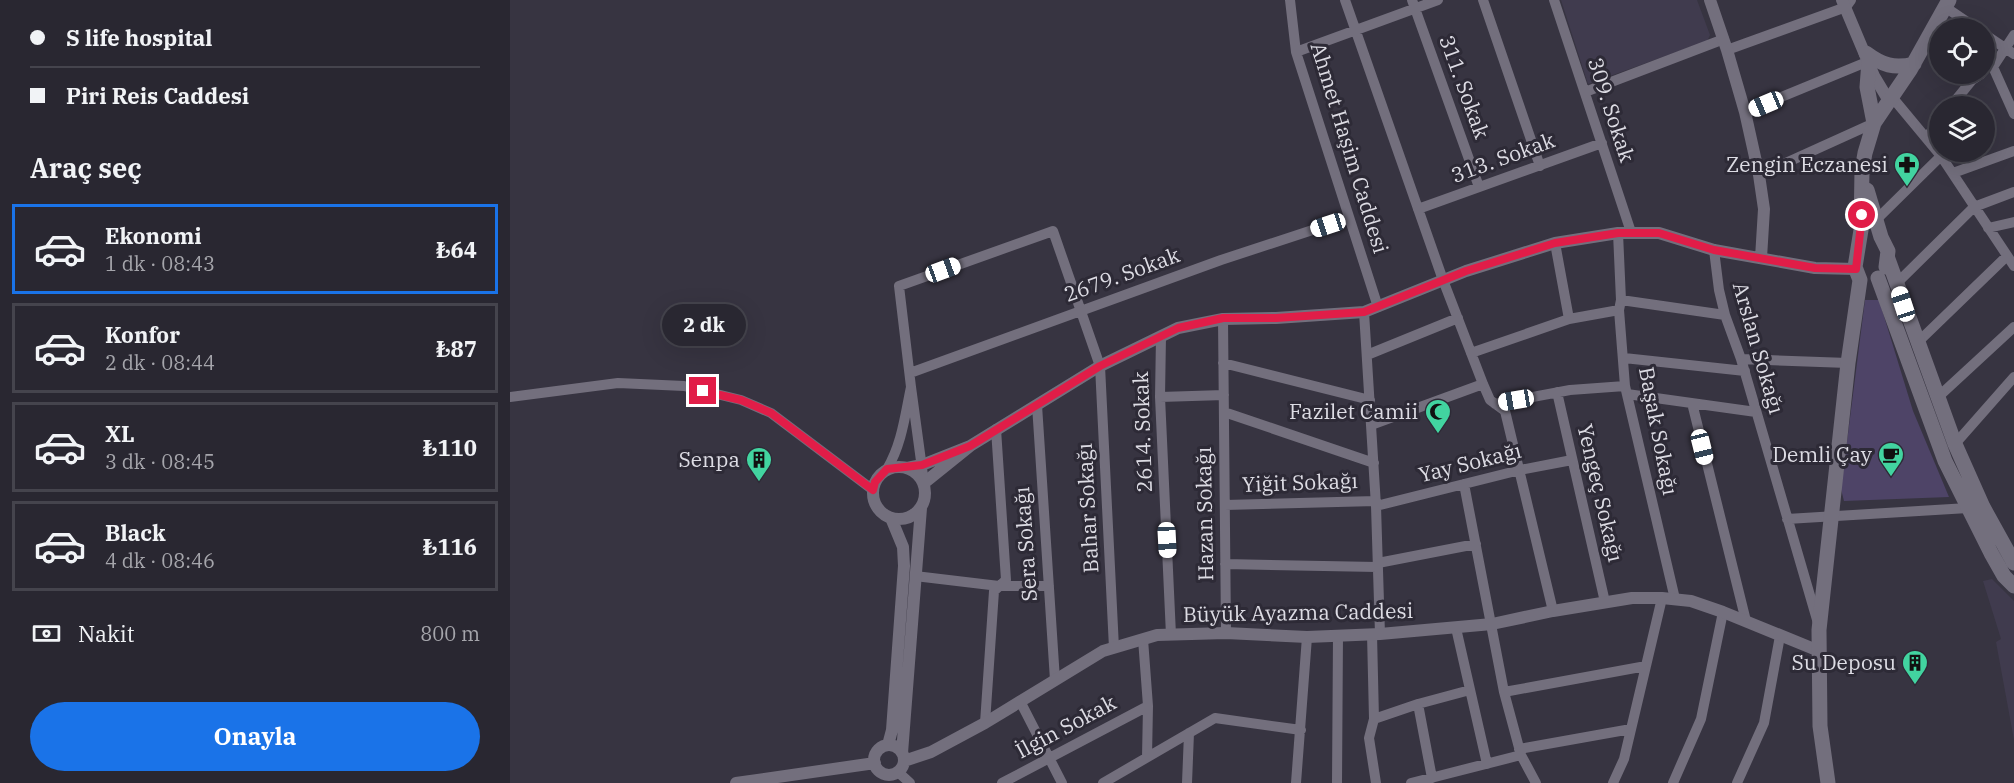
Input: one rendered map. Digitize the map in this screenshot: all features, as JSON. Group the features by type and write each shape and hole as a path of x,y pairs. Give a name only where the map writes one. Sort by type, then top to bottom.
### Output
{"main road":[{"path":"1828,783 1820,726 1820,630 1858,275 1856,257 1860,243 1863,201 1862,170 1874,123 1914,64 1947,4"},
{"path":"1874,123 1867,87 1868,57 1895,68 1914,64"},
{"path":"1862,170 1896,284 1954,444 1983,507 2014,563"},
{"path":"1860,243 1869,236 1881,237"},
{"path":"1858,275 1867,282 1878,278 1888,260"},
{"path":"1878,278 1945,461 2004,576 2014,586"}],"street":[{"name":"Ahmet Haşim Caddesi","path":"1290,0 1296,52 1378,307"},
{"path":"1345,0 1443,280 1483,384 1490,400 1505,411 1553,611"},
{"path":"1296,52 1356,30 1414,4 1438,0"},
{"path":"1483,0 1540,166"},
{"name":"309. Sokak","path":"1554,0 1631,232"},
{"path":"1710,0 1726,45 1745,112 1759,175 1764,209 1761,258"},
{"path":"1584,92 1846,2 1868,57 1875,65 1891,98 1929,142"},
{"name":"311. Sokak","path":"1414,4 1479,187"},
{"path":"1947,4 1964,18"},
{"path":"1995,65 2011,53 2014,35"},
{"path":"1995,42 2011,53"},
{"path":"1745,112 1868,57"},
{"path":"1959,96 1969,84"},
{"path":"1994,84 2014,114"},
{"path":"1759,175 1874,123"},
{"path":"1926,138 1929,134"},
{"name":"313. Sokak","path":"1418,209 1602,143"},
{"path":"1953,173 2014,151"},
{"path":"1876,220 1935,162"},
{"path":"1945,162 2014,266"},
{"path":"1896,284 1974,207 2014,192"},
{"name":"2679. Sokak","path":"910,373 1221,260 1349,218"},
{"path":"1988,228 2014,222"},
{"name":"Bahar Sokağı","path":"910,373 899,286 1053,231 1100,366 1114,648"},
{"path":"924,483 970,446 996,429 1100,366 1178,328 1223,318 1276,318 1364,312 1443,280 1555,243 1618,233 1659,233 1714,250 1858,275"},
{"name":"Başak Sokağı","path":"1618,233 1626,390 1675,598"},
{"path":"1555,243 1569,320"},
{"name":"Arslan Sokağı","path":"1714,250 1725,315 1742,359 1820,630"},
{"path":"1917,343 2007,256"},
{"path":"1471,353 1620,305 1725,315"},
{"path":"1364,312 1378,565 1374,719 1369,738 1376,783"},
{"name":"Hazan Sokağı","path":"1223,318 1226,633"},
{"path":"1367,355 1458,318"},
{"path":"1937,398 2014,327"},
{"name":"2614. Sokak","path":"1161,336 1160,397 1171,635"},
{"path":"1624,358 1745,370"},
{"path":"1742,359 1848,363"},
{"path":"1223,363 1370,400"},
{"path":"891,770 921,508 926,491 910,373"},
{"path":"1954,444 2014,377"},
{"path":"510,397 618,383 684,386 741,400 771,413 873,490"},
{"path":"1371,426 1483,384"},
{"path":"910,783 891,770 878,751 888,745 892,730 904,566 903,547 891,518 877,507 873,499 873,490 875,482 887,469 895,455 911,387"},
{"path":"1495,404 1557,392 1626,390 1692,403 1756,412"},
{"name":"Yengeç Sokağı","path":"1557,392 1605,602"},
{"path":"1160,397 1224,395"},
{"path":"1692,403 1746,621"},
{"name":"Sera Sokağı","path":"1036,405 1055,680"},
{"path":"1224,412 1374,463"},
{"path":"985,723 994,591 1006,580 996,429"},
{"path":"887,469 922,465 970,446"},
{"name":"Yay Sokağı","path":"1376,504 1572,460"},
{"path":"907,468 919,476 924,483"},
{"path":"1464,484 1504,692 1520,752 1536,783"},
{"name":"Yiğit Sokağı","path":"1225,505 1376,504"},
{"path":"891,518 908,518 921,508"},
{"path":"1787,519 1968,508"},
{"path":"1225,564 1378,565 1476,544"},
{"path":"915,576 999,586 1049,586"},
{"name":"Büyük Ayazma Caddesi","path":"736,783 891,770 985,723 1103,651 1157,635 1226,633 1306,637 1376,634 1492,624 1632,597 1675,598 1723,612 1819,651"},
{"path":"1613,783 1624,759 1662,598"},
{"path":"1672,783 1701,719 1723,612"},
{"path":"1455,628 1487,764"},
{"path":"1337,783 1338,635"},
{"path":"1737,783 1764,723 1780,636"},
{"path":"1296,783 1306,637"},
{"path":"1143,639 1148,706 1147,757"},
{"path":"1504,692 1646,666"},
{"path":"1374,719 1470,690"},
{"path":"1020,701 1062,783"},
{"path":"1418,704 1432,778"},
{"name":"İlgin Sokak","path":"1002,783 1148,706"},
{"path":"1106,782 1215,718 1300,730"},
{"path":"1411,783 1487,764 1520,752 1631,729"},
{"path":"1187,783 1188,733"},
{"path":"888,745 896,747 891,770"},
{"path":"1457,772 1461,783"}],"shaded area":[{"path":"1561,0 1697,0 1710,35 1707,41 1588,84"},
{"path":"1865,300 1879,300 1913,411 1949,497 1844,501 1841,489"},
{"path":"1992,579 2014,601 2014,740 1996,642 2001,639 1983,581"}],"place":[{"name":"Zengin Eczanesi","path":"1907,188"},
{"name":"Fazilet Camii","path":"1438,435"},
{"name":"Demli Çay","path":"1891,478"},
{"name":"Senpa","path":"759,483"},
{"name":"Su Deposu","path":"1915,686"}],"route":[{"path":"703,391 741,400 771,413 873,490 880,474 887,469 922,465 970,446 1100,366 1178,328 1223,318 1276,318 1364,312 1466,271 1555,243 1618,233 1659,233 1714,250 1815,268 1856,269 1862,215"}]}
